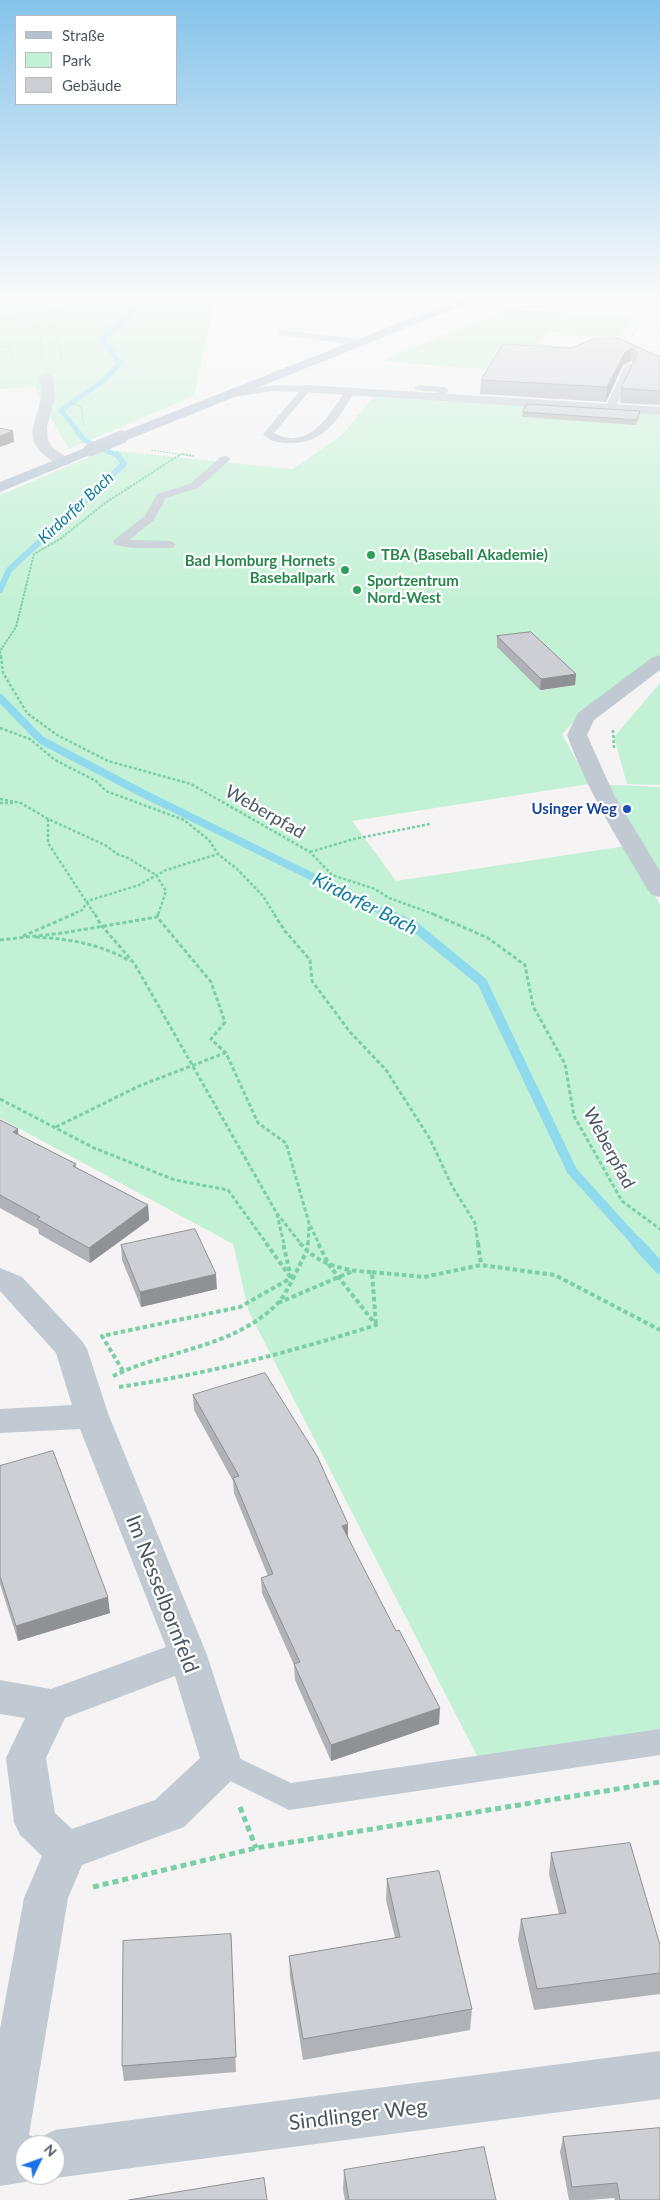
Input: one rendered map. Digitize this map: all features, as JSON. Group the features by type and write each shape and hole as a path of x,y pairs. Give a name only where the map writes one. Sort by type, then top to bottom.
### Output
{"main road":[{"path":"0,487 219,400"}],"street":[{"path":"47,400 40,420 39,435 46,450 52,456 65,461"},
{"path":"480,400 660,411"},
{"path":"660,661 585,717 578,735 584,755 605,796 660,890"},
{"name":"Im Nesselbornfeld","path":"0,1278 11,1284 71,1349 88,1404 188,1655 222,1763"},
{"path":"0,1420 88,1404"},
{"path":"0,1697 52,1706 188,1655"},
{"path":"52,1706 26,1758 35,1822 66,1851"},
{"path":"15,2159 0,2161 46,1898 66,1851 169,1814 222,1763"},
{"name":"Sindlinger Weg","path":"65,2153 660,2075"}],"lane":[{"path":"296,400 268,434 274,440 303,438 318,434 343,400"},
{"path":"610,408 614,400"},
{"path":"169,545 119,542 150,518 161,496 194,486 225,459"},
{"path":"222,1763 289,1797 660,1742"}],"path":[{"path":"81,406 86,430"},
{"name":"Weberpfad","path":"181,454 105,503 60,539 34,554 16,627 0,650 3,673 27,713 57,735 108,761 191,784 310,852 332,875 375,889 390,898 445,918 488,938 525,965 533,1006 566,1064 574,1116 622,1201 660,1229"},
{"path":"614,749 612,732 616,724"},
{"path":"0,728 30,739 55,760 96,781 106,791 184,820 209,840 218,854 237,869 263,896 285,931 310,960 312,981 350,1032 386,1070 430,1138 452,1186 475,1223 481,1265"},
{"path":"0,798 21,803 48,819 105,845 117,854 128,858 156,875 166,890 157,917"},
{"path":"0,803 21,803"},
{"path":"48,819 48,843 88,901 101,925 134,963 276,1212 307,1251 329,1265 354,1271 424,1277 481,1265 555,1275 660,1330"},
{"path":"310,852 337,842 366,839 430,824"},
{"path":"23,936 82,910 88,901 139,885 156,875 218,854"},
{"path":"0,940 157,917"},
{"path":"157,917 211,982 225,1022 211,1039 226,1053 258,1124 286,1143 309,1223 329,1265 376,1326"},
{"path":"23,936 68,938 116,952 134,963"},
{"path":"56,1127 127,1090 192,1063 226,1053"},
{"path":"0,1099 94,1148 175,1180 228,1190 291,1278"},
{"path":"276,1212 291,1278"},
{"path":"278,1303 307,1251 309,1223"},
{"path":"88,1404 123,1371 216,1341 257,1320 278,1303 354,1271"},
{"path":"372,1272 376,1326"},
{"path":"123,1371 102,1336 240,1307 291,1278"},
{"path":"88,1404 164,1382 302,1349 376,1326"},
{"path":"46,1898 256,1848 660,1782"}],"green space":[{"path":"40,400 185,400 69,449"},
{"path":"371,400 418,400 660,414 660,656 583,712 562,734 589,784 660,787 660,895 632,854 660,905 660,1750 489,1779 249,1312 233,1244 0,1118 0,495 106,450 293,469 342,435","holes":["589,784 626,846 396,881 352,821"]},
{"path":"660,683 660,785 627,784 614,737"}],"building":[{"path":"527,404 640,411 637,420 523,412"},
{"path":"0,428 13,431 0,436"},
{"path":"531,632 576,674 541,679 497,636"},
{"path":"0,1120 18,1129 13,1132 76,1164 73,1166 148,1205 89,1248 37,1219 40,1217 0,1195"},
{"path":"195,1229 216,1274 140,1292 121,1245"},
{"path":"265,1373 317,1456 348,1524 342,1526 396,1631 399,1630 440,1708 331,1745 294,1664 300,1662 261,1578 273,1574 233,1478 239,1476 193,1395"},
{"path":"53,1451 108,1597 16,1626 0,1576 0,1466"},
{"path":"630,1843 660,1945 660,1973 537,1989 521,1919 566,1913 551,1853"},
{"path":"439,1871 472,2009 303,2039 289,1956 400,1937 387,1879"},
{"path":"231,1934 236,2057 122,2066 123,1941"},
{"path":"660,2128 660,2200 620,2200 617,2183 572,2187 563,2137"},
{"path":"484,2147 496,2200 349,2200 344,2170"},
{"path":"264,2178 267,2200 129,2200"}],"waterway":[{"name":"Kirdorfer Bach","path":"76,400 61,410 84,440 118,456"},
{"name":"Kirdorfer Bach","path":"0,590 9,570 124,464 117,454"},
{"name":"Kirdorfer Bach","path":"0,698 41,740 144,794 390,915"},
{"name":"Kirdorfer Bach","path":"388,914 415,927 482,982 572,1171 638,1244"},
{"name":"Kirdorfer Bach","path":"637,1243 660,1268"}],"place":[{"name":"TBA (Baseball Akademie)","path":"371,555"},
{"name":"Bad Homburg Hornets Baseballpark","path":"345,570"},
{"name":"Sportzentrum Nord-West","path":"357,590"},
{"name":"Usinger Weg","path":"627,809"}]}
